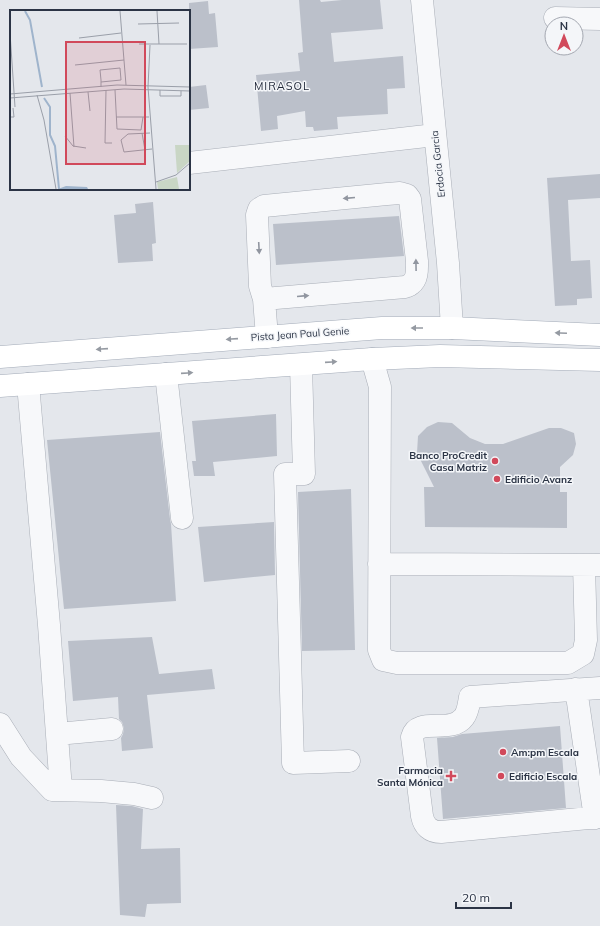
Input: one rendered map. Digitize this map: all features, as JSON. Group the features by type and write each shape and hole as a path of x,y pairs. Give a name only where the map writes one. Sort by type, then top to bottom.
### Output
{"main road":[{"name":"Pista Jean Paul Genie","path":"0,357 382,328 452,328 600,335"},
{"path":"440,356 482,348 600,351"},
{"path":"0,386 440,356 600,360"}],"street":[{"name":"Erdocia Garcia","path":"422,0 448,263 452,328"},
{"path":"584,19 600,19"},
{"path":"190,163 435,134"},
{"path":"264,300 405,287 412,284 417,270 410,199 407,194 388,194 264,206 259,209 257,215 260,286 264,300 267,337"},
{"path":"372,360 380,387 379,564 379,650 383,660 397,663 568,663 583,654 586,640 592,565 379,564"},
{"path":"300,365 304,474 284,474 293,763 349,761"},
{"path":"166,374 182,518"},
{"path":"28,384 49,625 61,790"},
{"path":"576,689 597,817 441,832 430,830 426,826 422,816 412,742 414,731 420,727 450,725 460,721 466,712 470,696 576,689 600,688"},
{"path":"0,724 21,756 52,790 101,791 134,794 152,798"},
{"path":"57,734 112,729"}],"building":[{"path":"299,0 320,0 321,2 342,0 380,0 383,29 331,33 334,62 403,56 405,88 387,89 388,114 337,117 338,129 314,131 313,127 306,127 305,111 277,116 278,129 261,131 256,75 300,71 298,53 303,52"},
{"path":"208,1 209,14 215,13 218,47 190,49 189,3"},
{"path":"206,85 209,108 190,110 190,87"},
{"path":"600,174 600,198 568,200 571,261 590,260 592,298 577,299 577,305 555,306 547,178"},
{"path":"153,202 156,243 152,244 153,261 118,263 114,215 136,213 135,204"},
{"path":"399,216 404,256 276,265 273,224"},
{"path":"276,414 277,456 213,462 215,476 194,476 192,461 196,461 192,421"},
{"name":"Edificio Avanz","path":"438,422 452,423 470,438 485,444 503,444 549,428 561,428 574,433 576,444 573,455 560,467 560,492 567,492 567,528 425,527 424,487 434,487 417,453 418,436 427,427"},
{"path":"160,432 171,524 176,601 64,609 47,440"},
{"path":"351,489 355,650 302,651 298,492"},
{"path":"274,522 275,575 204,582 198,527"},
{"path":"152,637 159,674 212,669 215,689 147,695 153,748 122,751 121,738 124,728 119,719 118,697 73,701 68,641"},
{"name":"Edificio Escala","path":"560,726 566,808 443,819 437,738 453,737 462,734"},
{"path":"116,805 132,806 143,809 141,849 180,848 181,903 147,904 145,917 120,915"}],"place":[{"name":"Banco ProCredit Casa Matriz","path":"495,461"},
{"name":"Edificio Avanz","path":"497,479"},
{"name":"Am:pm Escala","path":"503,752"},
{"name":"Farmacia Santa Mónica","path":"451,776"},
{"name":"Edificio Escala","path":"501,776"}],"district":[{"name":"MIRASOL","path":"282,86"}]}
